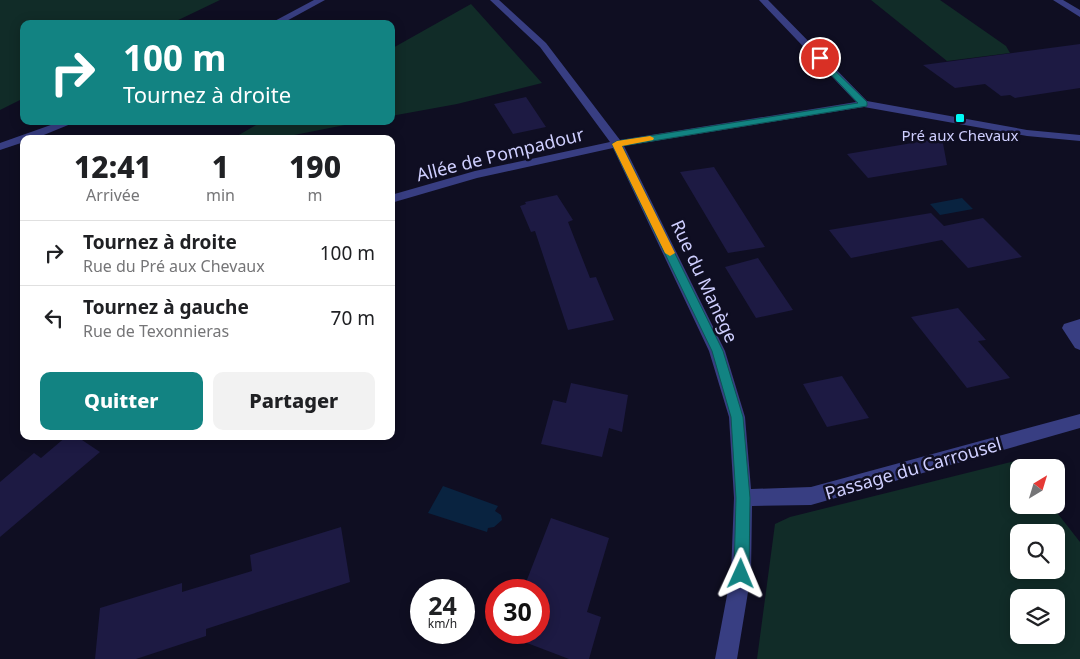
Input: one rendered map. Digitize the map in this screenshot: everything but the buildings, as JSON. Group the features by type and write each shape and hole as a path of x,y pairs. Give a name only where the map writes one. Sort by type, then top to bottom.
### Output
{"street":[{"path":"281,20 321,0"},
{"name":"Rue du Manège","path":"494,0 543,45 617,144 718,351 737,417 743,498 741,574 726,659"},
{"path":"763,0 864,104"},
{"path":"1057,0 1080,14"},
{"name":"Allée de Pompadour","path":"395,198 476,175 617,144 864,104 1027,133 1080,138"},
{"path":"34,135 62,125"},
{"path":"0,147 20,140"},
{"path":"1080,325 1068,328 1080,344"},
{"name":"Passage du Carrousel","path":"743,498 812,496 1080,421"}],"green space":[{"path":"0,0 220,0 178,20 20,20 20,100 0,110"},
{"path":"871,0 940,0 1006,46 1010,53 947,61"},
{"path":"471,4 542,83 457,104 395,115 395,47"},
{"path":"256,125 345,125 294,135 239,135"},
{"path":"1010,462 1010,514 1058,514 1080,542 1080,659 757,659 775,524 790,517"}],"water":[{"path":"962,198 973,209 940,215 930,204"},
{"path":"443,486 498,506 495,511 501,515 502,520 494,527 488,528 487,532 428,513"}],"slow traffic":[{"path":"650,138 617,144 670,253"}],"place":[{"name":"Pré aux Chevaux","path":"960,118"}],"route":[{"path":"741,574 743,498 737,417 718,351 617,144 864,104 820,58"}]}
